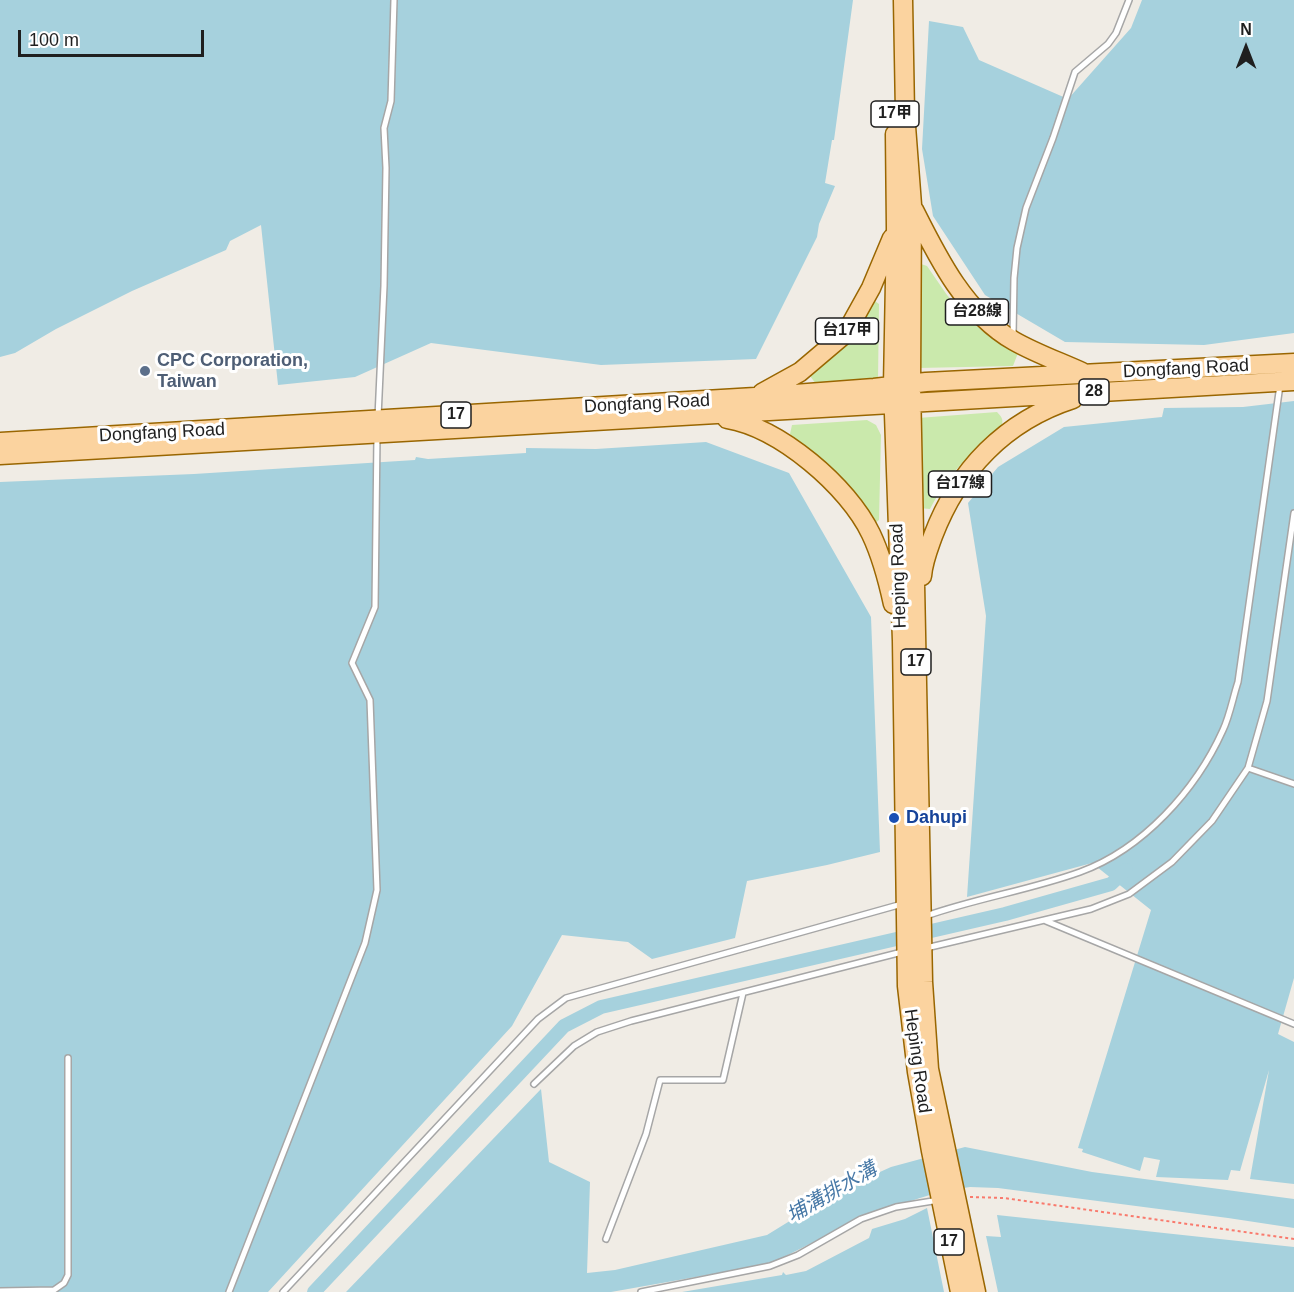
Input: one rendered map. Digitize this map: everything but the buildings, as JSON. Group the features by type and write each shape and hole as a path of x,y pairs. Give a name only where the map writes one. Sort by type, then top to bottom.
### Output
{"main road":[{"name":"Heping Road","path":"894,0 896,228 893,405 909,641"},
{"name":"17甲","path":"903,0 905,113 912,206 911,384"},
{"name":"台28線","path":"912,206 932,247 973,309 1013,341 1086,374"},
{"name":"台17甲","path":"755,397 800,372 846,333 871,288 896,228"},
{"name":"Dongfang Road","path":"0,455 911,384 1289,363"},
{"name":"Dongfang Road","path":"0,442 702,414 1287,382"},
{"name":"17","path":"911,384 912,403"},
{"name":"台17線","path":"909,641 923,564 943,510 969,471 992,446 1016,427 1040,412 1094,392"},
{"name":"Heping Road","path":"912,403 909,641 915,946 923,982 928,1069 945,1196"},
{"path":"702,414 738,421 762,429 781,440 825,475 845,497 871,533 909,641"},
{"name":"17","path":"945,1196 960,1292"},
{"name":"17","path":"945,1196 976,1292"}],"lane":[{"path":"229,1292 365,943 377,890 370,700 352,663 375,607 377,427 384,286 386,168 384,128 391,90 394,0"},
{"path":"1013,341 1014,278 1017,248 1026,208 1075,72 1108,44 1116,33 1130,0"},
{"path":"283,1292 538,1019 566,998 1023,889 1082,871 1122,851 1164,818 1201,770 1223,729 1238,682 1289,363"},
{"path":"534,1084 561,1056 597,1032 915,946 1090,909 1129,894 1173,862 1212,821 1248,768 1267,700 1294,513"},
{"path":"1248,768 1294,784"},
{"path":"1044,920 1294,1024"},
{"path":"606,1239 646,1134 660,1080 723,1080 743,993"},
{"path":"0,1291 54,1290 64,1283 68,1275 68,1058"},
{"path":"641,1292 770,1266 798,1255 861,1219 945,1196"}],"path":[{"path":"945,1196 1004,1197 1294,1239"}],"green space":[{"path":"918,263 927,266 947,295 969,320 993,339 1018,353 1013,366 918,368"},
{"path":"872,299 879,304 878,380 816,384 810,376 845,341"},
{"path":"997,412 1002,420 1000,429 960,465 930,509 919,508 918,418"},
{"path":"867,420 876,425 881,435 879,520 874,524 790,434 792,425"}],"water":[{"path":"0,0 853,0 834,140 832,140 825,183 835,186 819,224 817,237 756,359 601,365 431,343 355,377 278,385 261,225 230,241 226,250 132,291 56,329 15,353 0,357"},
{"path":"1142,0 1294,0 1294,333 1204,345 1065,342 985,295 933,216 922,149 929,21 963,27 979,60 1068,99 1131,28"},
{"path":"1294,401 1294,978 1278,1034 1294,1042 1294,1184 1250,1179 1269,1070 1240,1171 1231,1170 1228,1180 1156,1177 1160,1160 1144,1157 1140,1171 1082,1152 1083,1149 1078,1148 1151,910 1092,863 967,897 986,616 968,503 998,467 1064,427 1162,417 1164,408 1243,407"},
{"path":"706,442 789,473 871,617 880,852 747,881 735,938 652,959 628,942 562,935 512,1026 268,1292 0,1292 0,482 194,474 415,460 416,457 428,459 526,453 526,448 596,449"},
{"path":"541,1089 549,1162 590,1182 587,1273 615,1270 767,1235 840,1190 891,1167 965,1147 1092,1172 1294,1199 1294,1228 998,1188 970,1187 943,1191 863,1217 778,1260 758,1266 611,1292 346,1292"},
{"path":"927,1208 944,1292 682,1292 782,1275 783,1272 786,1275 806,1271 869,1238 872,1229 905,1219"},
{"path":"997,1215 1294,1247 1294,1292 998,1292 986,1236 1001,1237"}],"waterway":[{"path":"314,1292 564,1026 601,1007 1005,914 1111,884 1126,870"}],"place":[{"name":"CPC Corporation, Taiwan","path":"145,371"},
{"name":"Dahupi","path":"894,818"}],"water label":[{"name":"埔溝排水溝","path":"832,1193"}]}
